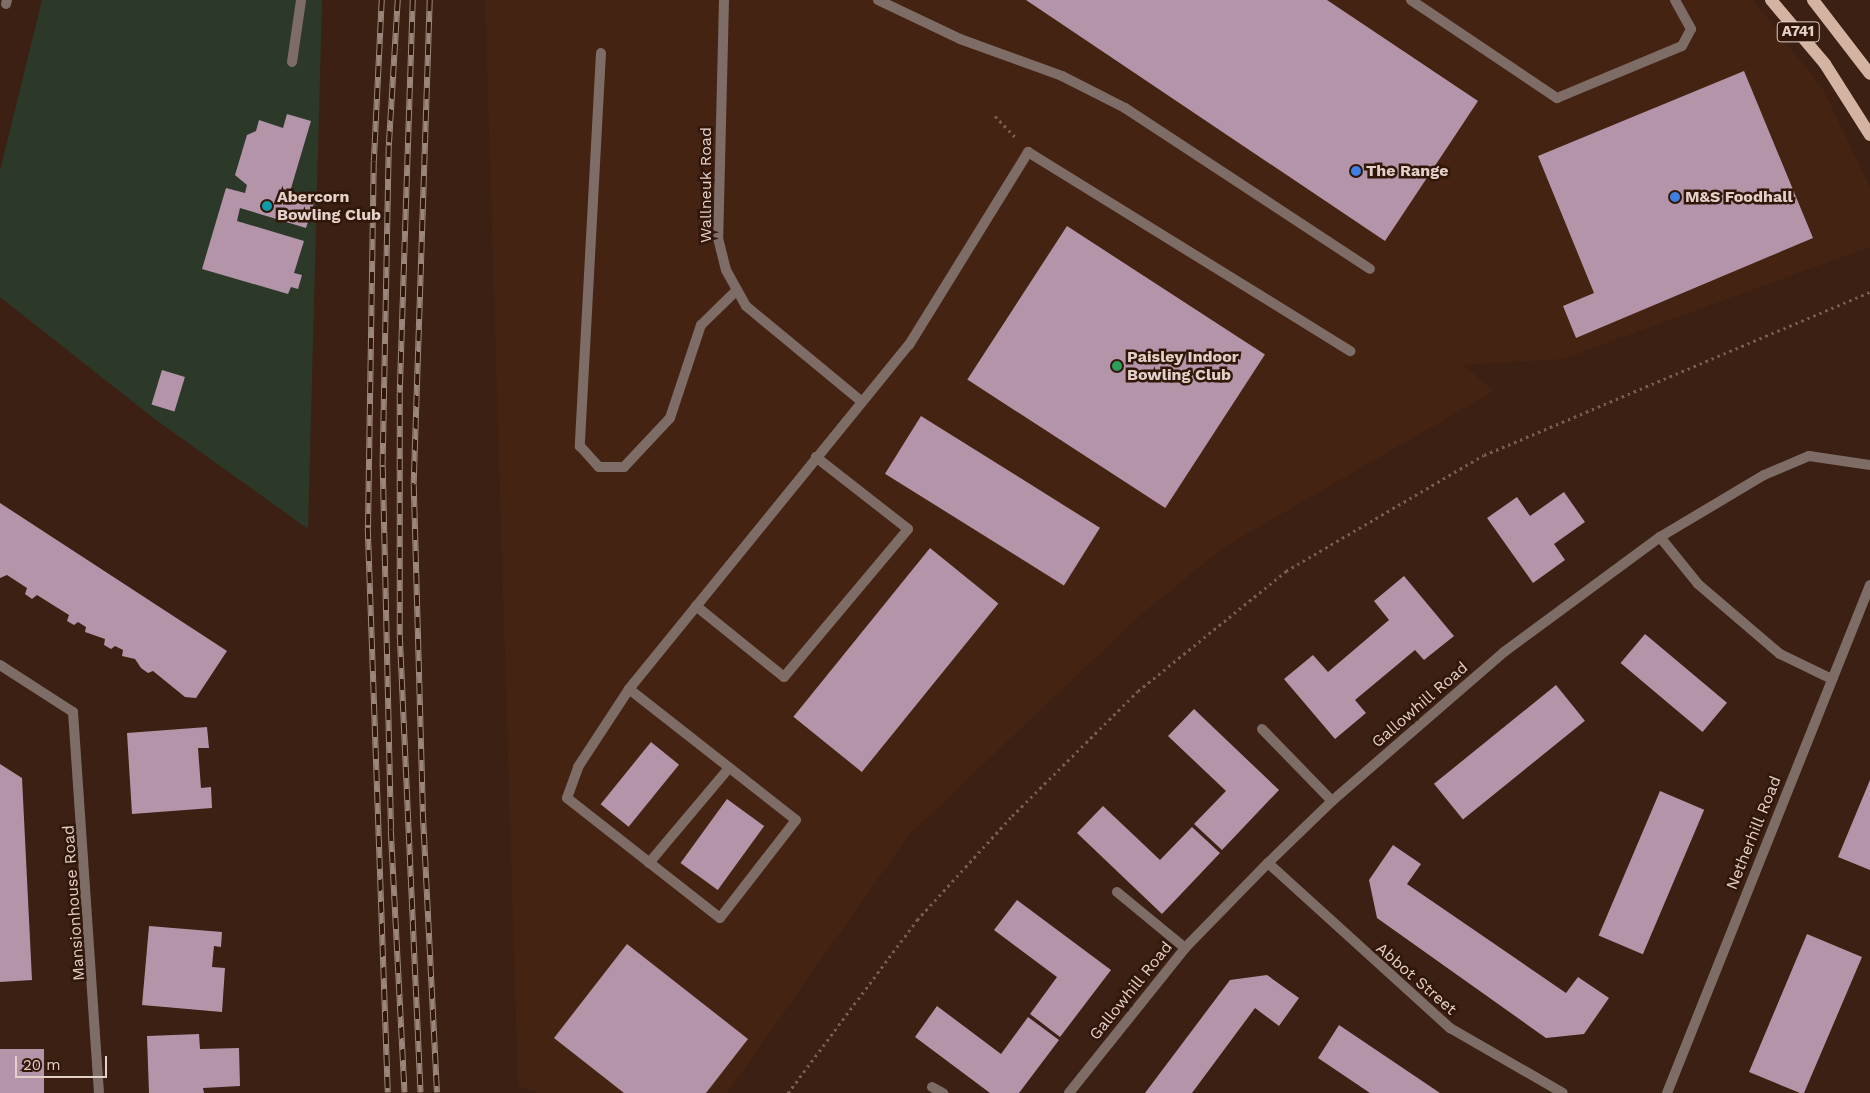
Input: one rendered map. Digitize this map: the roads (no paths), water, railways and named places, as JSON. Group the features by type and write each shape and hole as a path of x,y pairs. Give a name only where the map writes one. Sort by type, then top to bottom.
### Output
{"main road":[{"name":"A741","path":"1771,0 1824,64 1870,135"},
{"name":"A741","path":"1813,0 1870,74"}],"street":[{"path":"292,62 301,0"},
{"name":"Wallneuk Road","path":"724,0 718,238 737,290 746,306 860,401"},
{"path":"878,0 960,39 1062,76 1125,108 1370,269"},
{"path":"1411,0 1557,98 1682,46 1691,28 1674,0"},
{"path":"601,54 580,446 599,467 624,467 670,418 701,325 737,290"},
{"path":"629,689 796,820 720,918 567,798 593,739 629,689 860,401 909,345 1028,152 1350,352"},
{"name":"Gallowhill Road","path":"1069,1093 1185,948 1268,863 1332,801 1504,652 1660,537 1764,475 1809,456 1870,465"},
{"path":"696,606 784,678 908,529 816,457"},
{"path":"1660,537 1698,584 1780,654 1832,679"},
{"name":"Netherhill Road","path":"1667,1093 1870,584"},
{"name":"Mansionhouse Road","path":"0,665 74,712 100,1093"},
{"path":"1262,729 1332,801"},
{"path":"649,863 729,768"},
{"name":"Abbot Street","path":"1268,863 1450,1028 1563,1093"},
{"path":"1117,892 1185,948"},
{"path":"932,1087 943,1093"}],"railway":[{"path":"382,0 374,162 368,528 388,1093"},
{"path":"398,0 389,146 383,467 391,830 405,1093"},
{"path":"413,0 400,393 400,635 421,1093"},
{"path":"430,0 414,485 423,812 437,1093"}],"place":[{"name":"The Range","path":"1356,171"},
{"name":"M&S Foodhall","path":"1675,197"},
{"name":"Abercorn Bowling Club","path":"267,206"},
{"name":"Paisley Indoor Bowling Club","path":"1117,366"}]}
